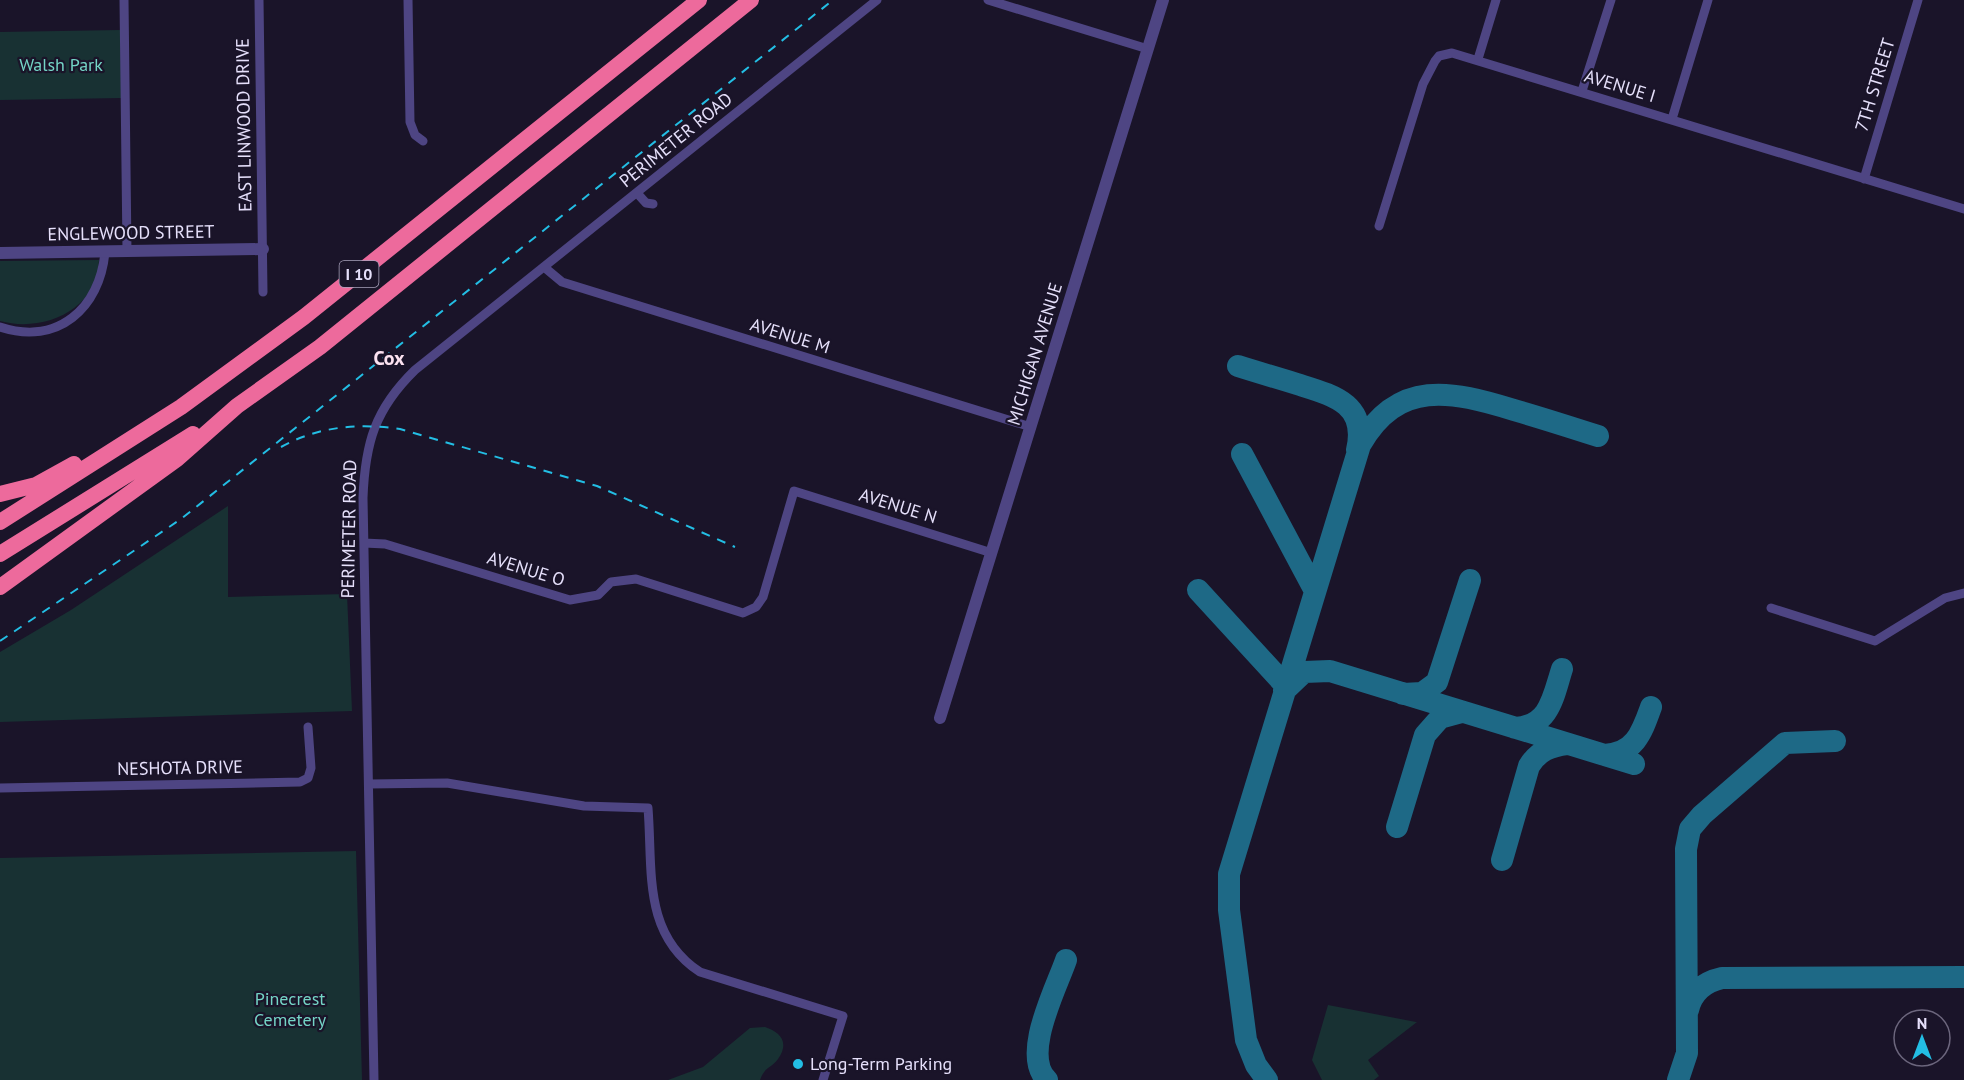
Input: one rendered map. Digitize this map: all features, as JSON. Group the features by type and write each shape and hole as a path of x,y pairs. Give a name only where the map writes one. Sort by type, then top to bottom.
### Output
{"highway":[{"name":"I 10","path":"0,522 109,455 181,407 304,317 699,0"},
{"name":"I 10","path":"0,554 237,406 320,347 751,0"},
{"path":"0,587 177,459 237,406"},
{"path":"0,495 36,485 80,461 109,455"}],"street":[{"path":"124,0 127,251"},
{"name":"EAST LINWOOD DRIVE","path":"259,0 263,292"},
{"path":"408,0 410,122 415,135 423,141"},
{"name":"PERIMETER ROAD","path":"374,1080 363,498 366,458 374,425 387,401 415,370 877,0"},
{"path":"988,0 1148,49"},
{"name":"MICHIGAN AVENUE","path":"940,718 1163,0"},
{"path":"1478,59 1496,0"},
{"path":"1582,91 1611,0"},
{"path":"1672,119 1708,0"},
{"name":"7TH STREET","path":"1864,179 1918,0"},
{"name":"AVENUE I","path":"1379,226 1423,84 1435,61 1452,53 1478,59 1964,209"},
{"path":"637,193 646,202 653,204"},
{"name":"ENGLEWOOD STREET","path":"0,253 262,249"},
{"path":"0,327 29,331 47,330 80,312 101,281 105,252"},
{"name":"AVENUE M","path":"544,267 562,282 1031,427"},
{"name":"AVENUE N","path":"743,613 756,607 763,597 794,491 992,553"},
{"name":"AVENUE O","path":"364,543 385,544 570,600 598,595 611,582 636,579 743,613"},
{"path":"1771,608 1875,641 1945,598 1964,593"},
{"name":"NESHOTA DRIVE","path":"0,788 300,782 308,778 311,768 308,727"},
{"path":"369,784 447,783 576,805 648,808 656,912 666,939 683,961 700,972 843,1016 823,1080"}],"green space":[{"name":"Walsh Park","path":"120,30 122,98 0,100 0,32"},
{"path":"99,260 96,277 89,292 79,304 65,314 33,324 0,321 0,261"},
{"path":"228,506 228,597 347,594 352,711 0,722 0,652 71,610"},
{"name":"Pinecrest Cemetery","path":"356,851 362,1080 0,1080 0,858"},
{"path":"1328,1005 1417,1022 1368,1060 1379,1076 1374,1080 1322,1080 1312,1060"},
{"path":"765,1027 782,1038 783,1048 776,1062 764,1072 760,1080 668,1080 703,1067 750,1028"}],"taxiway":[{"path":"1238,366 1323,392 1344,404 1352,411 1357,421 1359,434 1357,450"},
{"path":"1267,1080 1256,1065 1246,1040 1229,910 1229,874 1360,445 1375,423 1391,409 1409,399 1428,395 1448,395 1491,403 1598,436"},
{"path":"1242,454 1314,589"},
{"path":"1403,694 1422,693 1437,682 1470,580"},
{"path":"1198,590 1285,685"},
{"path":"1515,728 1527,726 1543,716 1552,699 1562,669"},
{"path":"1284,691 1304,672 1330,671 1634,764"},
{"path":"1604,755 1623,751 1636,740 1651,707"},
{"path":"1397,827 1425,735 1440,718 1462,712"},
{"path":"1678,1080 1687,1053 1686,849 1690,829 1702,815 1785,743 1835,741"},
{"path":"1502,860 1529,766 1545,750 1567,744"},
{"path":"1047,1080 1040,1069 1039,1039 1049,1004 1066,960"},
{"path":"1688,1010 1692,998 1700,989 1722,978 1964,977"}],"railway":[{"path":"0,641 181,519 833,0"},
{"path":"281,447 325,430 369,426 400,429 597,486 735,547"}],"place":[{"name":"Long-Term Parking","path":"798,1064"}],"district":[{"name":"Cox","path":"389,358"}]}
